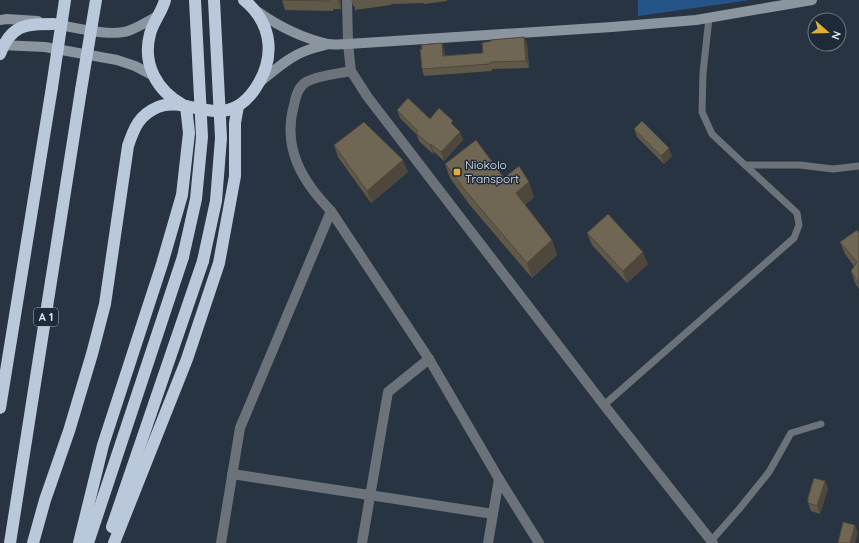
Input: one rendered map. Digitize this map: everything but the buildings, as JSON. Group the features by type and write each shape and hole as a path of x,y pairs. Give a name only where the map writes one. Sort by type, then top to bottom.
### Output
{"highway":[{"name":"A 1","path":"0,408 65,0"},
{"name":"A 1","path":"10,543 96,0"},
{"path":"88,543 183,257 196,199 202,137 195,0"},
{"path":"107,543 203,262 216,201 221,138 214,0"},
{"path":"32,543 69,431 105,304 128,146 135,126 147,113 160,106 186,106 202,110 223,111 238,106 251,94 261,81 266,69 269,56 269,43 261,18 248,4"},
{"path":"165,5 155,20 150,34 148,48 149,63 154,76 162,89 173,99 186,106"},
{"path":"1,48 9,35 27,25 54,24"},
{"path":"78,543 104,445 162,264 182,195 189,133 186,106"},
{"path":"114,543 187,359 219,263 235,176 235,123 238,106"}],"main road":[{"path":"261,81 286,61 308,50 329,44 612,27 709,18 797,1 812,0"},
{"path":"248,4 283,28 329,44"},
{"path":"0,20 34,20 113,34 128,31 142,25 165,5"},
{"path":"1,48 46,47 117,60 135,66 154,76"}],"street":[{"path":"347,0 348,44 351,71 367,96 604,405 712,542"},
{"path":"351,71 320,77 306,82 300,87 292,111 289,134 296,163 318,198 331,212 429,359 499,478 540,543"},
{"path":"221,543 240,428 331,212"},
{"path":"362,543 388,392 429,359"},
{"path":"232,474 493,514"},
{"path":"488,543 499,478"}],"lane":[{"path":"604,405 794,238 799,225 797,212 712,134 702,112 703,73 709,18"},
{"path":"745,165 800,165 833,169 859,166"},
{"path":"712,542 769,472 791,433 821,424"}],"shaded area":[{"path":"638,0 750,0 638,16"}],"place":[{"name":"Niokolo Transport","path":"457,172"}]}
